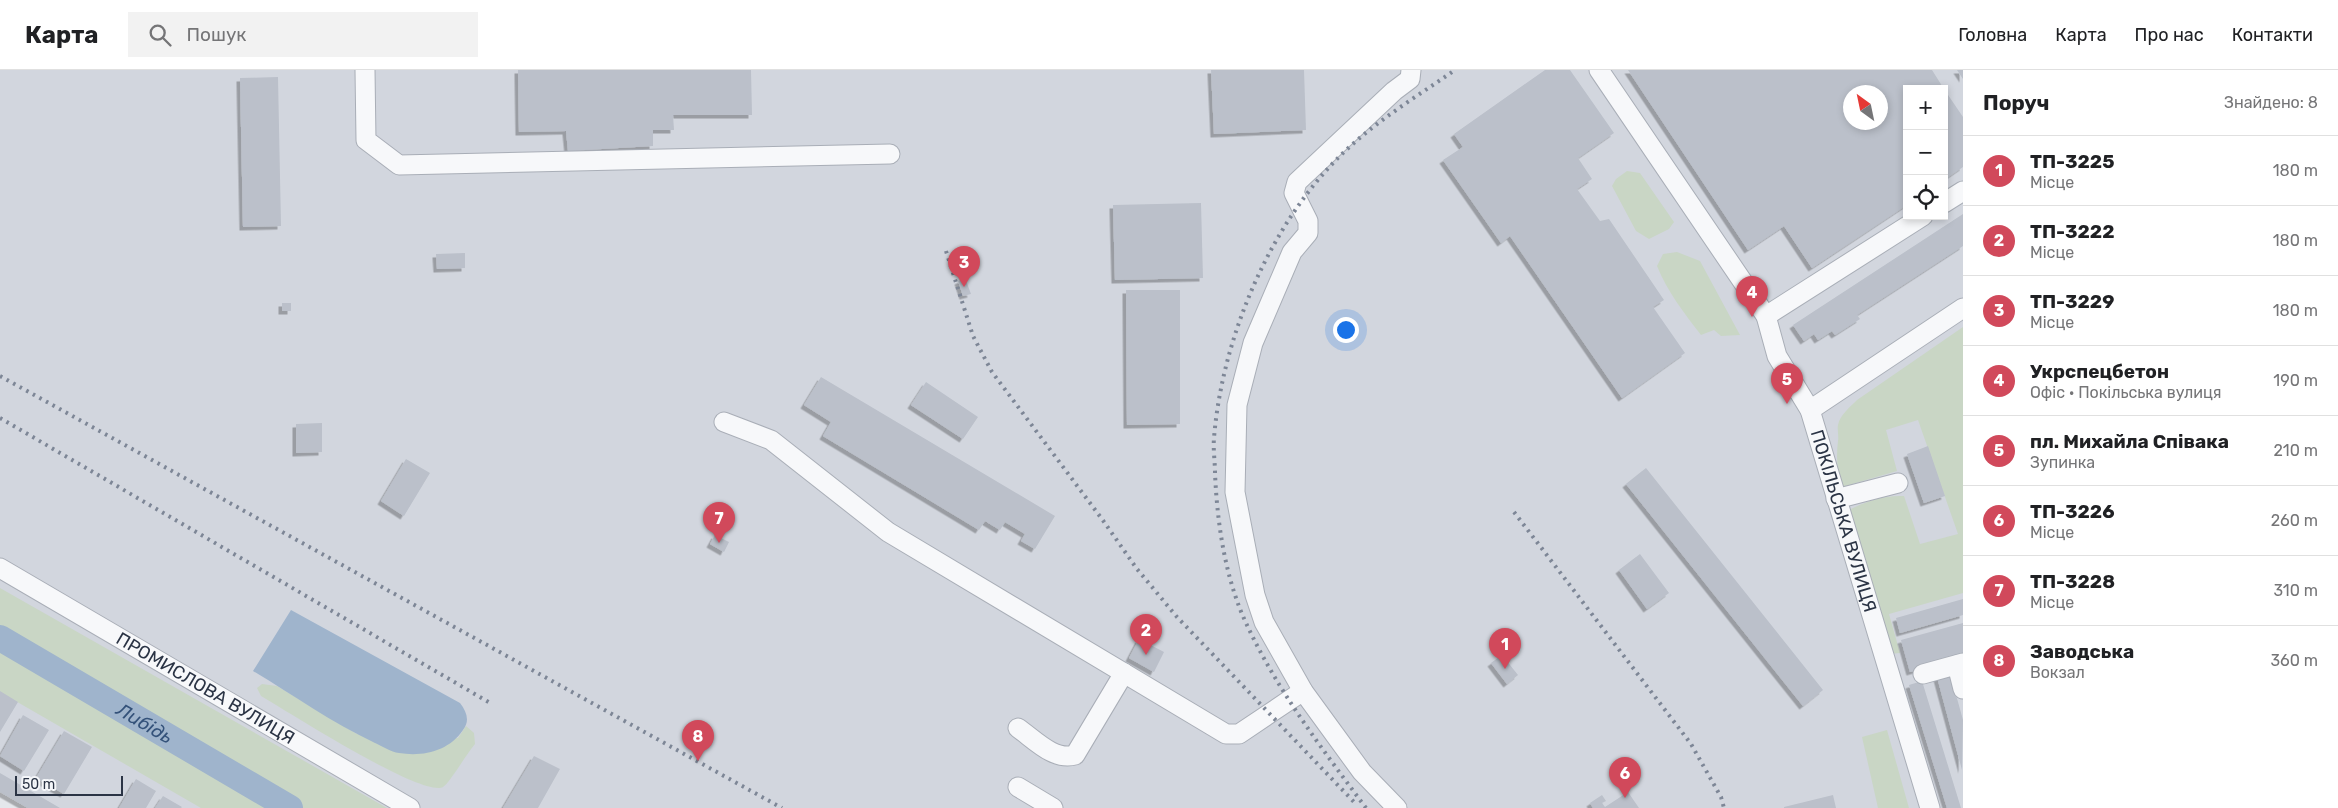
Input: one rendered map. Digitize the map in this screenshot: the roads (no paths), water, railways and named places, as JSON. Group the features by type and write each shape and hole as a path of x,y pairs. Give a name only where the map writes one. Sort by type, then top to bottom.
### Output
{"street":[{"path":"364,70 366,140 399,164 890,154"},
{"path":"1397,808 1362,772 1302,691 1264,622 1255,595 1235,492 1236,405 1253,343 1292,252 1308,233 1308,221 1294,193 1297,182 1394,91 1410,79 1411,70"},
{"path":"1599,70 1766,316 1777,356 1810,410"},
{"path":"1948,200 1963,191"},
{"path":"1766,316 1917,220"},
{"name":"ПОКІЛЬСЬКА ВУЛИЦЯ","path":"1930,808 1810,410 1963,308"},
{"path":"724,422 771,440 880,527 1226,734 1239,734 1302,691"},
{"path":"1836,498 1898,483"},
{"name":"ПРОМИСЛОВА ВУЛИЦЯ","path":"0,568 410,808"},
{"path":"1923,674 1960,664 1963,689"},
{"path":"1018,728 1055,754 1065,758 1075,755 1124,673"},
{"path":"1018,787 1053,808"}],"water":[{"path":"291,610 460,703 467,716 463,730 450,743 435,751 417,754 396,752 343,727 253,671"}],"waterway":[{"name":"Либідь","path":"0,638 290,808"}],"railway":[{"path":"1366,808 1298,714 1268,666 1242,614 1230,580 1222,545 1216,491 1214,438 1227,362 1239,324 1253,286 1291,216 1315,184 1340,156 1366,132 1455,70"},
{"path":"946,251 973,336 992,372 1137,569 1177,617 1355,803"},
{"path":"0,376 782,808"},
{"path":"0,418 492,704"},
{"path":"1514,512 1691,744 1721,797 1724,808"}],"place":[{"name":"ТП-3229","path":"964,287"},
{"name":"Укрспецбетон","path":"1752,317"},
{"name":"пл. Михайла Співака","path":"1787,404"},
{"name":"ТП-3228","path":"719,543"},
{"name":"ТП-3222","path":"1146,655"},
{"name":"ТП-3225","path":"1505,669"},
{"name":"Заводська","path":"698,761"},
{"name":"ТП-3226","path":"1625,798"}]}
